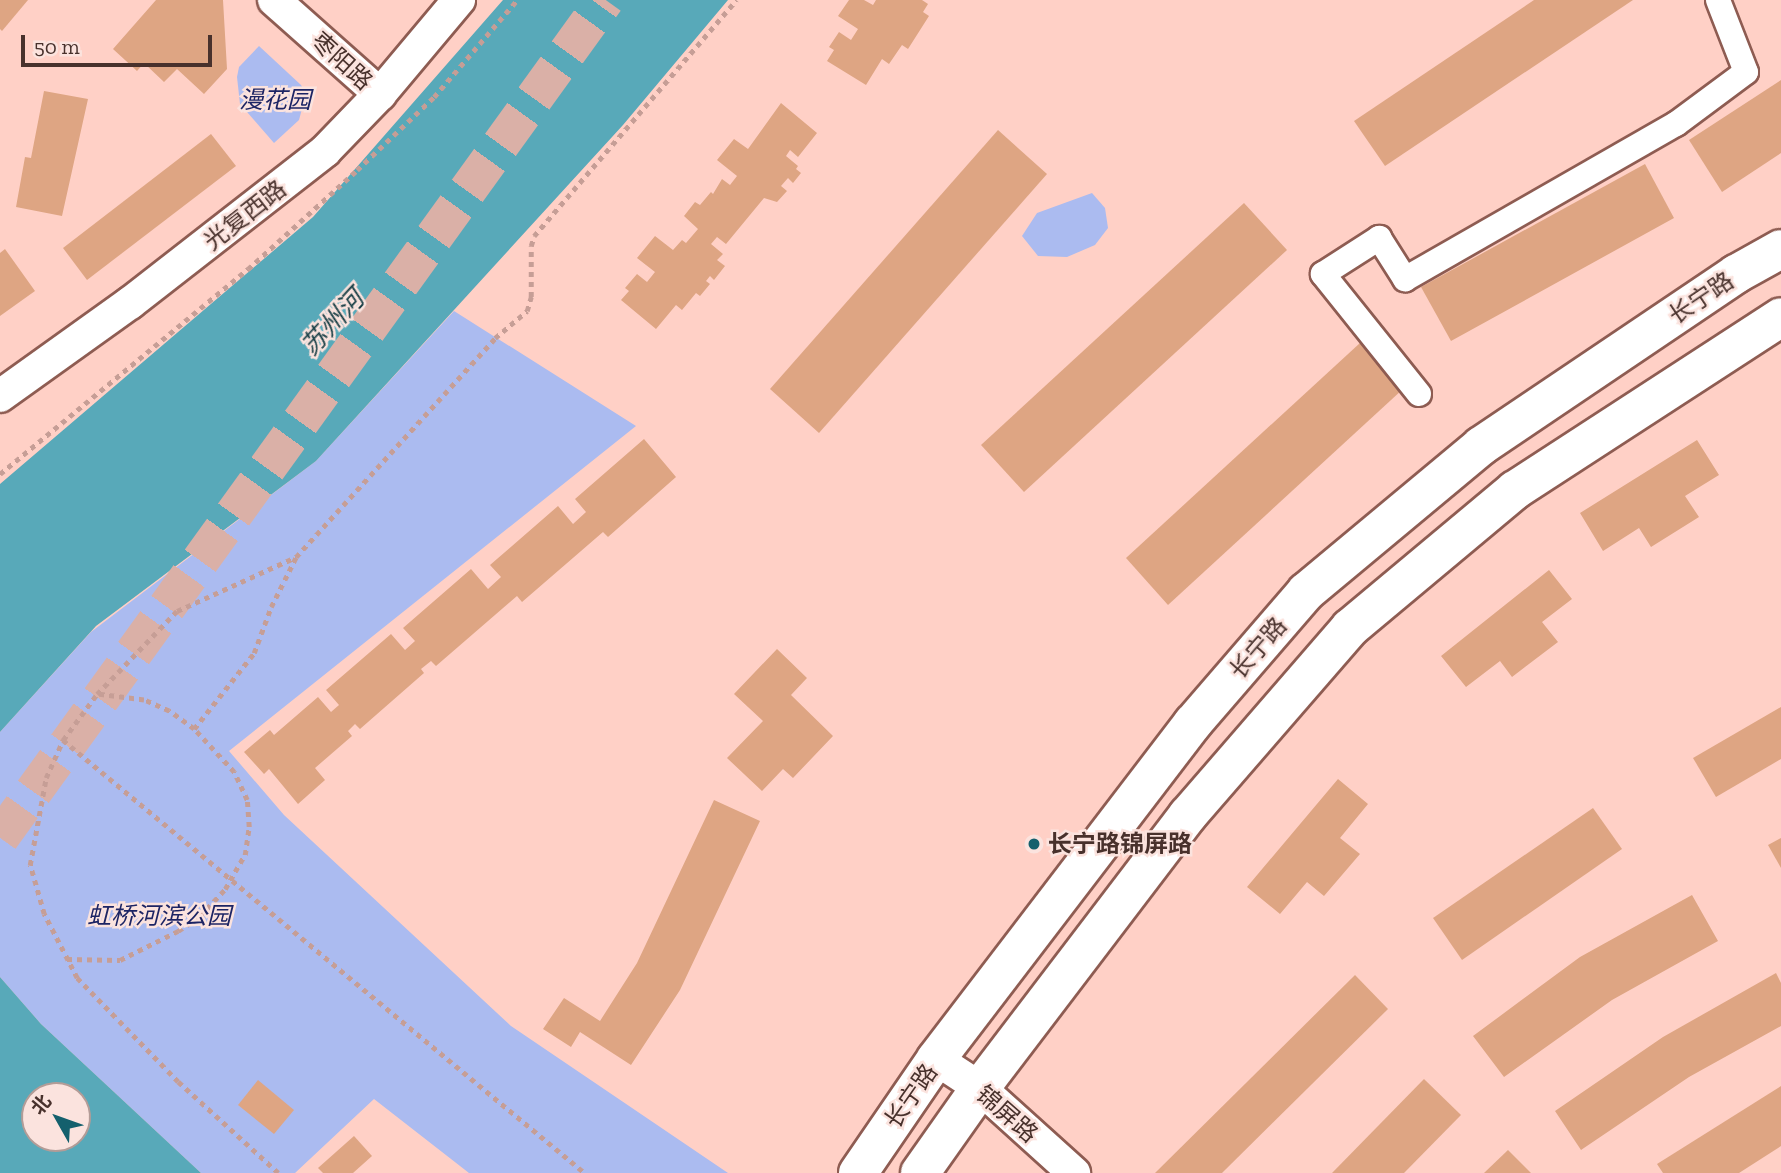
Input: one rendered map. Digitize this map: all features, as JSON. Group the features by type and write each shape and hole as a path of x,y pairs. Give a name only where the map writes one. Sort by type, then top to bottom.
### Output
{"main road":[{"name":"长宁路","path":"858,1173 936,1059 1193,723 1306,592 1481,446 1736,274 1781,248"},
{"path":"920,1173 980,1088 1188,815 1350,628 1514,490 1781,317"}],"street":[{"name":"枣阳路","path":"274,0 380,94"},
{"name":"光复西路","path":"0,396 222,234 325,151 380,94 458,0"},
{"path":"1419,394 1324,274 1379,238 1405,279 1676,124 1746,72 1718,0"},
{"name":"锦屏路","path":"936,1059 980,1088 1074,1173"}],"path":[{"path":"0,474 248,269 357,170 434,97 517,0"},
{"path":"194,729 254,653 271,607 296,557 487,347 527,311 531,296 531,246 534,236 736,0"},
{"path":"278,1173 178,1082 77,978 44,914 30,865 46,778 63,740 97,694 177,611 296,557"},
{"path":"68,959 120,960 178,931 200,916 225,889 246,855 247,800 234,772 194,729 169,711 144,700 97,694"},
{"path":"63,740 585,1173"}],"green space":[{"name":"漫花园","path":"259,46 301,85 306,94 299,120 274,143 240,104 237,77 239,67"},
{"path":"1092,193 1105,208 1108,228 1095,245 1067,257 1038,256 1022,236 1037,213"},
{"name":"虹桥河滨公园","path":"454,311 636,426 229,751 284,815 511,1026 728,1173 469,1173 374,1099 295,1173 201,1173 41,1024 0,977 0,732 91,632 316,461"}],"water":[{"name":"苏州河","path":"503,0 728,0 623,125 316,461 96,626 0,732 0,484 313,217"},
{"path":"0,977 41,1024 201,1173 0,1173"}],"building":[{"path":"0,0 28,0 2,31 0,29"},
{"path":"156,0 223,0 227,69 204,94 177,69 164,82 144,63 137,71 113,49"},
{"path":"849,0 864,0 873,5 876,0 922,0 928,4 923,12 929,16 908,49 902,45 889,64 882,59 866,85 827,61 834,50 829,47 839,32 851,40 858,29 838,16"},
{"path":"1534,0 1633,0 1385,166 1354,121"},
{"path":"1781,80 1781,153 1722,192 1689,140"},
{"path":"44,91 88,99 62,216 16,207 25,157 31,158"},
{"path":"781,103 817,133 798,157 790,150 786,156 798,166 796,169 801,173 793,183 788,178 781,186 787,191 777,202 764,198 726,244 717,237 711,244 723,254 717,260 725,266 714,280 710,276 706,281 710,284 700,296 696,293 682,310 676,305 656,329 621,300 629,291 625,288 637,274 647,282 655,272 637,258 655,236 673,250 682,240 686,243 698,229 684,216 695,202 700,205 711,192 713,194 722,179 730,185 737,176 717,160 734,139 748,149"},
{"path":"998,130 1047,174 819,433 770,389"},
{"path":"211,134 236,166 87,280 63,248"},
{"path":"1645,164 1674,218 1451,341 1421,287"},
{"path":"1244,203 1287,250 1024,492 981,445"},
{"path":"5,249 35,291 0,316 0,253"},
{"path":"1360,343 1403,389 1168,605 1126,558"},
{"path":"644,439 676,477 608,537 603,532 522,602 517,596 436,666 431,661 421,669 424,673 360,729 355,724 348,731 352,736 315,768 325,780 298,804 269,769 264,774 244,752 270,730 274,735 318,697 331,712 339,705 326,690 391,634 405,650 415,641 403,628 471,569 488,589 501,577 490,565 558,506 573,524 586,512 575,499"},
{"path":"1697,440 1719,475 1685,496 1699,517 1651,547 1639,528 1603,551 1580,513"},
{"path":"1549,570 1572,599 1542,622 1558,642 1512,677 1500,661 1466,687 1441,656"},
{"path":"777,649 807,678 791,695 833,736 793,778 783,769 762,791 727,758 763,721 734,694"},
{"path":"1781,707 1781,759 1716,797 1693,758"},
{"path":"1338,779 1368,804 1340,838 1360,854 1324,896 1307,882 1280,914 1247,887"},
{"path":"714,800 760,821 680,990 631,1065 580,1032 571,1047 543,1029 564,998 600,1021 637,963"},
{"path":"1593,808 1622,849 1462,960 1433,918"},
{"path":"1781,838 1781,868 1768,845"},
{"path":"1692,895 1718,941 1612,1000 1504,1077 1473,1036 1580,957"},
{"path":"1776,973 1781,983 1781,1026 1689,1077 1581,1150 1555,1111 1663,1037"},
{"path":"1355,975 1388,1009 1222,1173 1155,1173"},
{"path":"1424,1079 1461,1115 1404,1173 1332,1173"},
{"path":"258,1080 294,1110 274,1134 238,1105"},
{"path":"1781,1086 1781,1146 1739,1173 1663,1173 1657,1164"},
{"path":"354,1136 372,1156 353,1173 323,1173 318,1168"},
{"path":"1508,1150 1531,1173 1484,1173"}],"tunnel":[{"path":"0,838 605,0"}],"place":[{"name":"长宁路锦屏路","path":"1034,844"}]}
